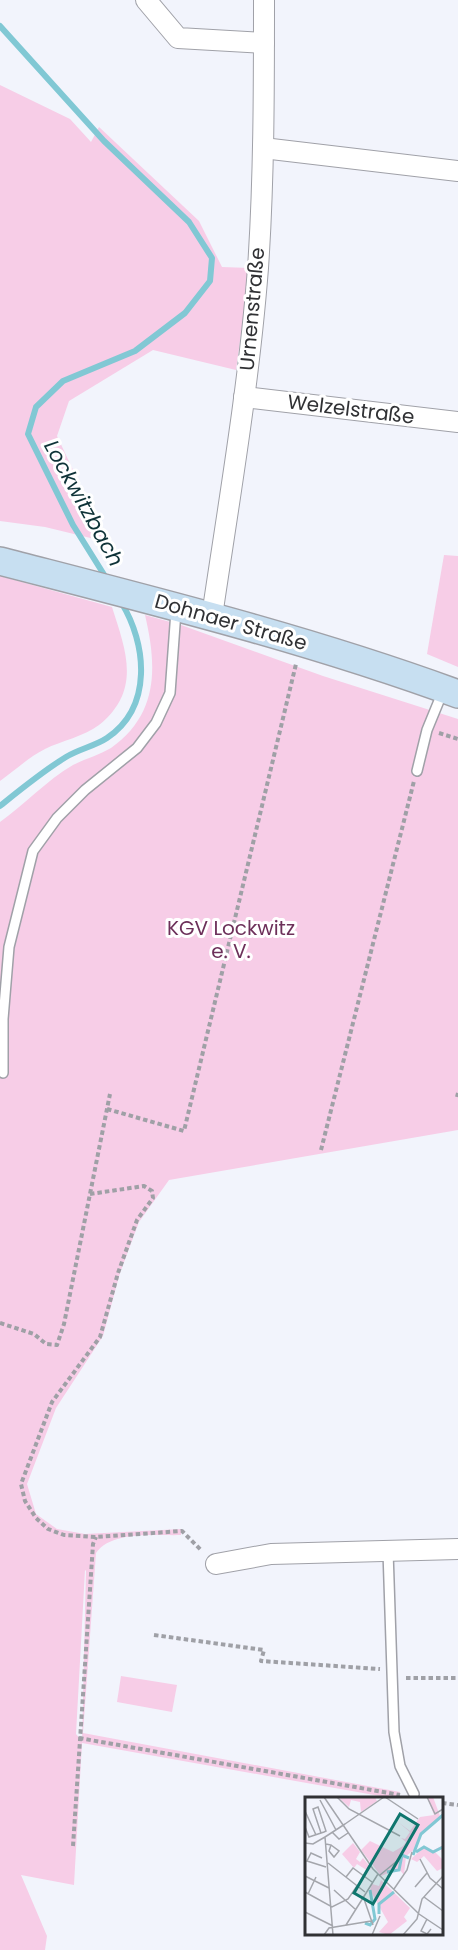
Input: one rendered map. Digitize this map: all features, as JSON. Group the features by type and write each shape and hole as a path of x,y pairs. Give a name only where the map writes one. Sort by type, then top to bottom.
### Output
{"main road":[{"name":"Dohnaer Straße","path":"0,561 173,605 372,662 451,692"}],"street":[{"path":"146,0 178,38 264,44"},
{"name":"Urnenstraße","path":"212,616 244,397 258,269 263,148 264,0"},
{"path":"263,148 458,171"},
{"name":"Welzelstraße","path":"244,397 458,422"},
{"path":"216,1564 270,1554 458,1549"}],"lane":[{"path":"3,1073 3,1019 9,947 33,851 57,818 85,790 137,748 156,723 170,693 173,605"},
{"path":"417,771 427,730 451,692"},
{"path":"388,1551 394,1732 400,1766 410,1795"}],"path":[{"path":"107,1109 184,1131 296,665"},
{"path":"321,1150 417,771"},
{"path":"0,1323 34,1334 46,1344 57,1345 64,1324 110,1094"},
{"path":"90,1194 144,1186 152,1191 153,1198 138,1220 117,1273 100,1337 52,1402 21,1484 25,1501 36,1518 48,1529 64,1535 96,1537 182,1531 216,1564"},
{"path":"73,1846 93,1544 96,1537"},
{"path":"154,1635 264,1650 261,1661 392,1670"},
{"path":"406,1678 458,1678"},
{"path":"79,1738 410,1795"},
{"path":"443,1803 458,1805"}],"green space":[{"path":"0,85 70,119 91,142 99,127 199,221 222,267 250,268 236,370 153,350 69,401 57,436 107,542 45,527 0,521"},
{"path":"444,555 458,556 458,667 427,654"},
{"path":"0,576 112,607 122,639 127,669 126,684 121,698 112,712 99,725 39,752 0,781"},
{"name":"KGV Lockwitz e. V.","path":"145,615 181,625 323,676 458,719 458,1130 169,1180 139,1222 120,1273 103,1336 56,1408 27,1484 36,1514 57,1529 85,1534 181,1529 181,1535 123,1537 103,1546 96,1553 83,1733 400,1792 399,1797 385,1797 82,1743 74,1885 21,1875 47,1936 45,1950 0,1950 0,822 63,771 111,748 127,735 146,704 152,671 152,653","holes":["85,1570 86,1571 82,1741 76,1734"]},
{"path":"121,1676 177,1685 172,1712 117,1702"}],"waterway":[{"name":"Lockwitzbach","path":"0,26 104,141 189,222 212,258 210,281 185,313 135,351 63,381 36,407 28,434 73,525 108,581"},
{"name":"Lockwitzbach","path":"0,806 57,762 107,738 122,725 132,710 141,674 140,655 130,619 121,602"}]}
